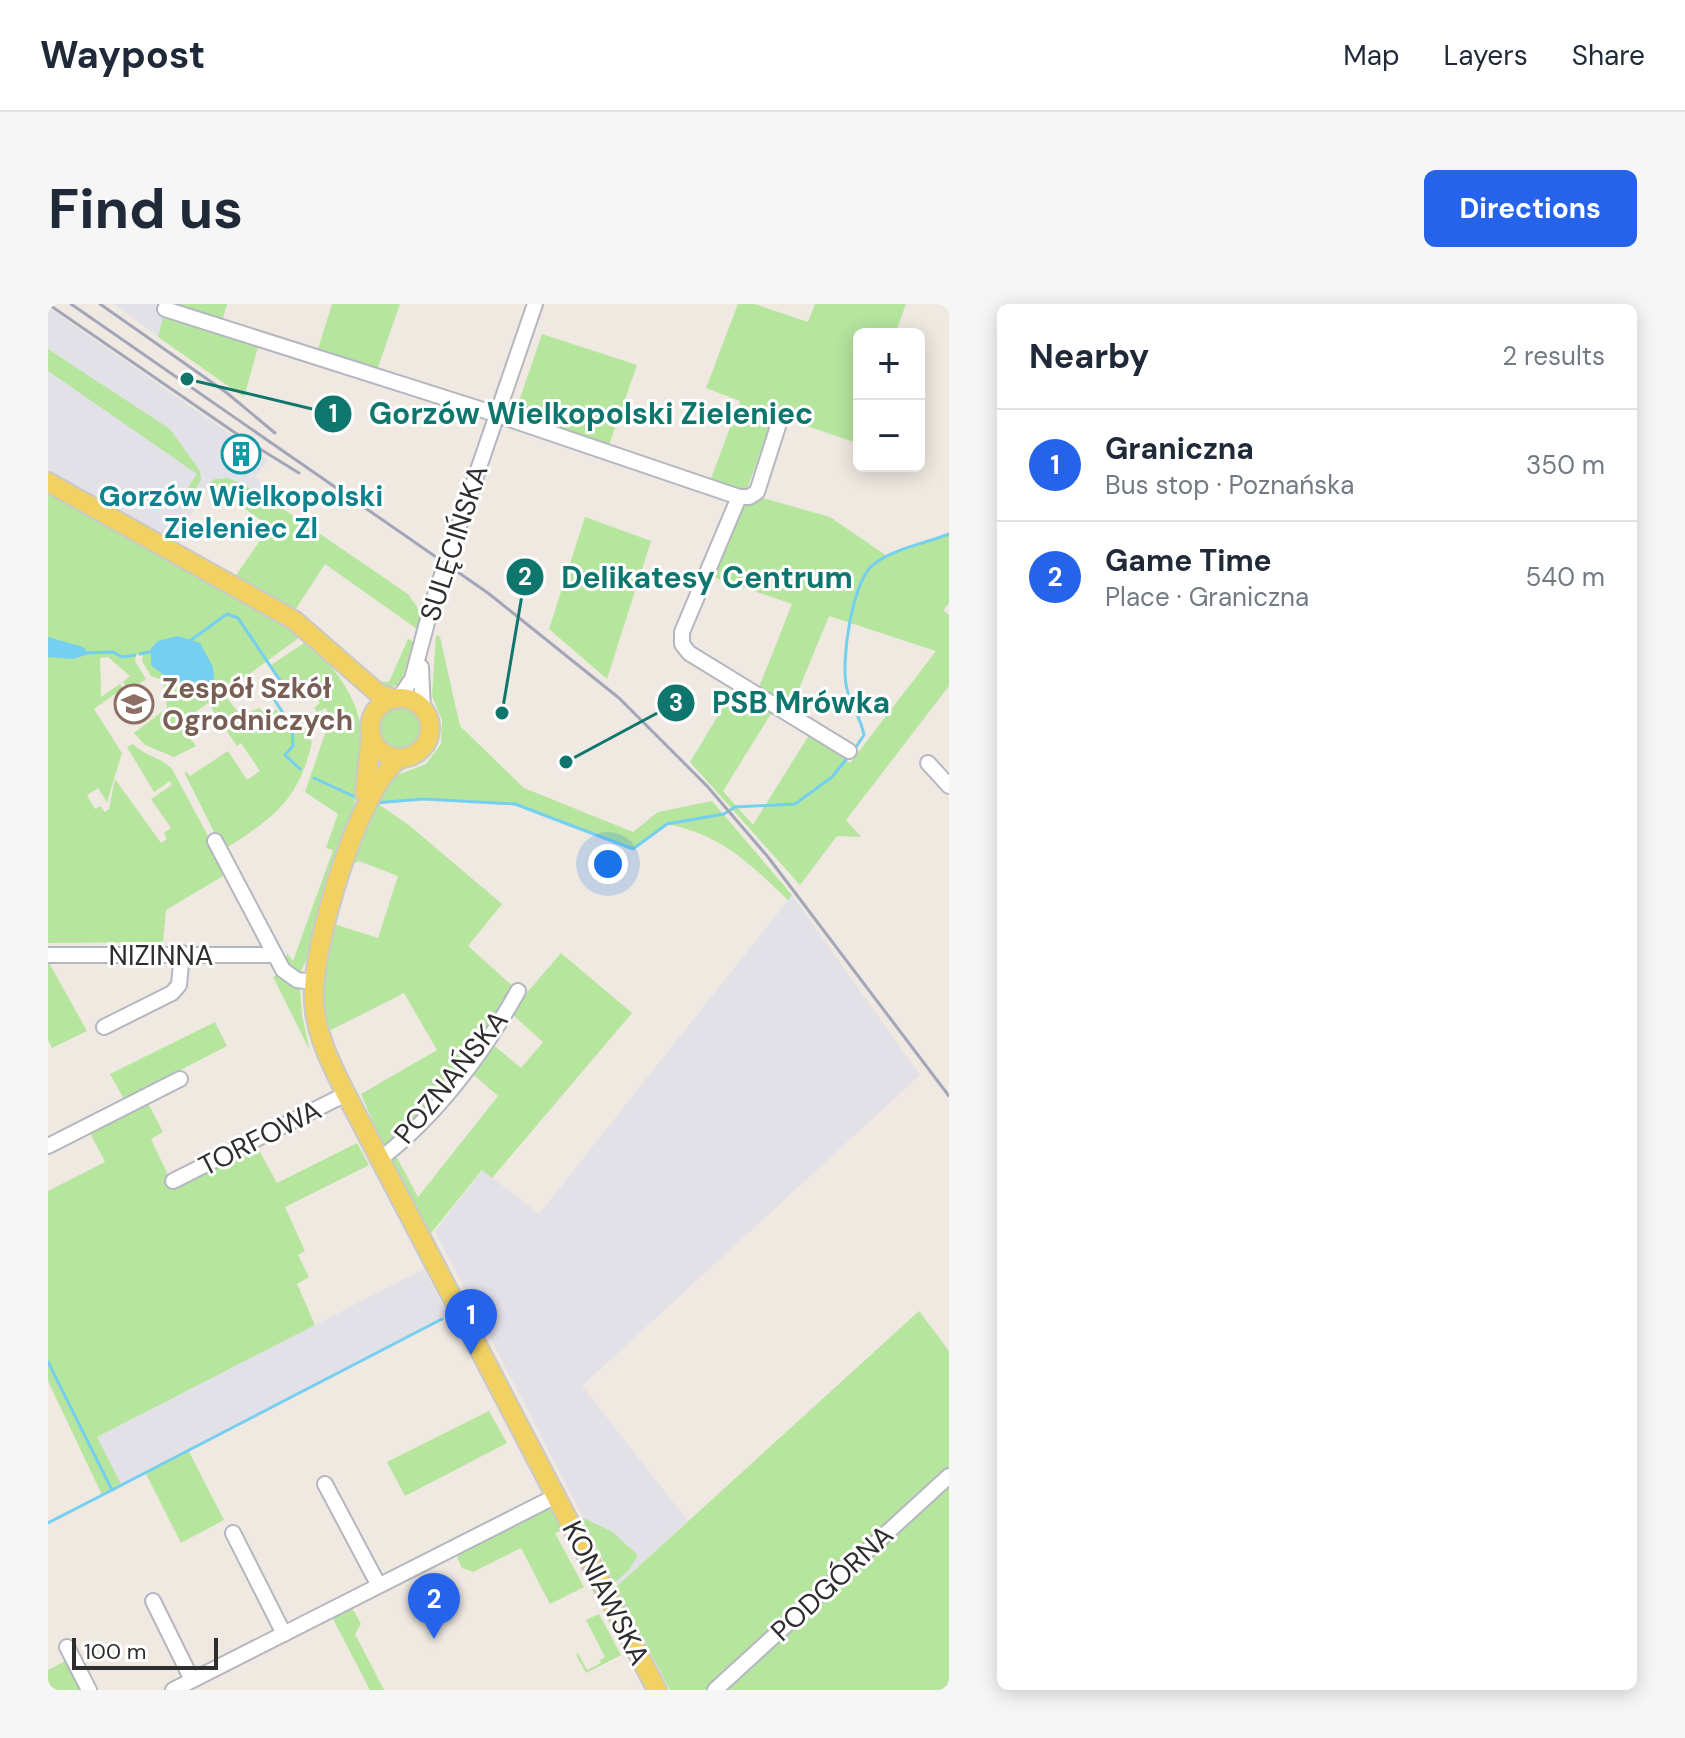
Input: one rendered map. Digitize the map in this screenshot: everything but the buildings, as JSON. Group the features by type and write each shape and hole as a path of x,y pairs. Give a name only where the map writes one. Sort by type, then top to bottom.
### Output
{"main road":[{"name":"POZNAŃSKA","path":"48,482 290,618 379,694 397,698"},
{"name":"POZNAŃSKA","path":"334,653 363,693 371,725 370,772 361,815 322,933 313,982 318,1029 346,1094 556,1496"},
{"path":"397,698 423,710 429,725 426,742 416,753 401,758 381,751 371,725 381,704 397,698"},
{"name":"POZNAŃSKA","path":"361,815 380,777 401,758"},
{"name":"KONIAWSKA","path":"556,1496 657,1690"}],"street":[{"name":"SULĘCIŃSKA","path":"397,698 412,679 434,598 535,304"},
{"path":"165,309 739,497 749,497 757,492 780,420"},
{"path":"739,497 682,632 682,644 689,653 849,751"},
{"name":"SULĘCIŃSKA","path":"422,647 423,710"},
{"path":"928,763 949,786"},
{"path":"215,841 275,955 292,978 313,982"},
{"path":"104,1027 172,993 179,985 182,953"},
{"name":"NIZINNA","path":"48,955 275,955"},
{"name":"POZNAŃSKA","path":"380,1159 408,1138 496,1031 518,991"},
{"path":"48,1146 180,1079"},
{"name":"TORFOWA","path":"173,1181 346,1094"},
{"name":"PODGÓRNA","path":"715,1690 949,1476"},
{"path":"325,1484 378,1584"},
{"path":"173,1690 556,1496"},
{"path":"233,1533 284,1634"},
{"path":"153,1601 192,1680"},
{"path":"67,1647 89,1690"}],"shaded area":[{"path":"114,304 163,304 165,309 158,337"},
{"path":"48,307 268,461 255,477 263,484 256,493 241,482 208,484 171,551 48,482"},
{"path":"792,895 920,1075 582,1386 688,1521 618,1585 435,1231 483,1170 539,1214"},
{"path":"424,1269 448,1316 121,1484 97,1437"}],"green space":[{"path":"165,304 227,304 221,325"},
{"path":"332,304 400,304 377,370 317,352"},
{"path":"738,304 755,304 808,322 815,304 906,304 897,328 853,328 853,442 774,415 746,492 710,481 740,401 706,388"},
{"path":"165,309 260,340 244,397 158,337"},
{"path":"542,334 637,365 608,448 514,416"},
{"path":"48,349 170,429 200,471 201,480 192,495 181,498 197,474 48,371"},
{"path":"228,478 257,491 408,594 422,614 417,629 325,564 290,618 230,584 270,526 208,484 215,479"},
{"path":"48,494 280,622 300,637 223,693 241,716 259,708 269,716 276,709 288,726 300,718 312,742 300,779 291,794 269,818 223,850 186,771 190,776 228,751 247,780 260,771 241,743 237,746 208,703 179,724 196,746 174,757 145,745 134,733 167,708 163,680 151,676 142,661 143,655 136,654 135,661 146,679 133,688 130,684 126,686 123,682 130,676 108,657 100,658 101,697 120,684 123,688 94,709 122,753 107,802 98,788 87,795 95,809 100,806 105,812 109,809 115,779 161,843 167,839 164,833 171,828 151,799 172,785 170,781 154,792 127,747 133,744 172,769 228,873 166,910 163,942 48,943"},
{"path":"759,497 830,517 887,556 949,534 949,603 943,610 949,615 949,686 846,820 861,837 837,836 800,885 690,762 734,689 772,712 723,791 753,825 809,735 850,763 936,651 829,616 792,706 759,687 792,604 713,577 742,506"},
{"path":"585,517 651,541 607,679 549,629"},
{"path":"436,635 440,637 460,726 524,788 633,832 658,812 712,801 792,895 788,900 734,852 719,843 667,824 633,849 515,804 423,799 377,803 410,826 502,904 468,946 518,991 450,1081 386,1152 361,1094 437,1050 404,993 331,1030 322,1003 322,977 334,924 378,938 398,876 359,861 353,864 376,804 395,776 426,764 441,744 442,720 432,696"},
{"path":"408,639 414,642 400,684 389,688 374,681 389,682"},
{"path":"307,641 334,670 352,699 361,727 363,755 352,814 300,974 285,964 287,953 293,961 333,850 326,848 338,814 305,792 330,719 326,708 317,712 314,708 320,703 304,680 299,683 296,680 285,688 271,665"},
{"path":"400,707 416,714 423,730 416,746 400,753 384,746 377,730 384,714"},
{"path":"561,953 632,1013 492,1178 482,1170 427,1238 387,1158 397,1158 418,1197 498,1096 467,1069 491,1043 521,1068 543,1042 513,1015 524,996"},
{"path":"48,961 87,1031 52,1048 48,1040"},
{"path":"279,974 300,988 310,1051 273,977"},
{"path":"215,1022 227,1046 124,1099 110,1074"},
{"path":"148,1103 163,1132 151,1139 169,1177 256,1145 277,1183 357,1143 369,1165 285,1207 305,1251 298,1255 309,1277 297,1284 315,1325 97,1437 121,1484 102,1495 48,1381 48,1191 105,1162 90,1133"},
{"path":"919,1311 949,1351 949,1474 705,1690 670,1690 616,1587"},
{"path":"489,1411 507,1443 405,1496 387,1462"},
{"path":"188,1450 224,1520 181,1543 145,1472"},
{"path":"949,1478 949,1690 723,1690"},
{"path":"545,1508 551,1510 562,1530 555,1533 584,1587 550,1604 521,1548 473,1572 462,1568 457,1557 460,1551"},
{"path":"581,1517 611,1531 638,1555 629,1570 614,1583"},
{"path":"351,1606 361,1624 355,1634 384,1690 370,1690 331,1615"},
{"path":"599,1614 621,1655 586,1673 576,1655 578,1653 587,1670 601,1663 600,1660 605,1657 586,1620"},
{"path":"65,1661 80,1690 48,1690 48,1670"}],"water":[{"path":"178,636 200,643 213,667 215,689 190,689 151,665 151,648 158,641"},
{"path":"48,637 83,647 89,654 73,659 48,657"}],"waterway":[{"path":"854,750 864,735 847,689 845,661 850,623 860,586 866,573 882,559 949,534"},
{"path":"191,640 227,614 238,618 281,682 272,696 292,727 293,746 285,755 300,769"},
{"path":"140,654 153,651"},
{"path":"85,653 113,652 122,657 135,655"},
{"path":"375,803 423,799 515,804 633,849 667,824 724,814 735,807 795,804 832,777 849,756"},
{"path":"314,778 353,796"},
{"path":"48,1362 112,1490 442,1319"},
{"path":"48,1523 112,1490"}],"railway":[{"path":"48,304 247,441 299,473"},
{"path":"71,304 488,593 619,698 707,786 768,857 949,1096"},
{"path":"100,304 227,393 275,433"}],"place":[{"name":"Gorzów Wielkopolski Zieleniec","path":"187,379"},
{"name":"Gorzów Wielkopolski Zieleniec Zl","path":"241,454"},
{"name":"Zespół Szkół Ogrodniczych","path":"134,704"},
{"name":"Delikatesy Centrum","path":"502,713"},
{"name":"PSB Mrówka","path":"566,762"},
{"name":"Graniczna","path":"471,1355"},
{"name":"Game Time","path":"434,1639"}]}
